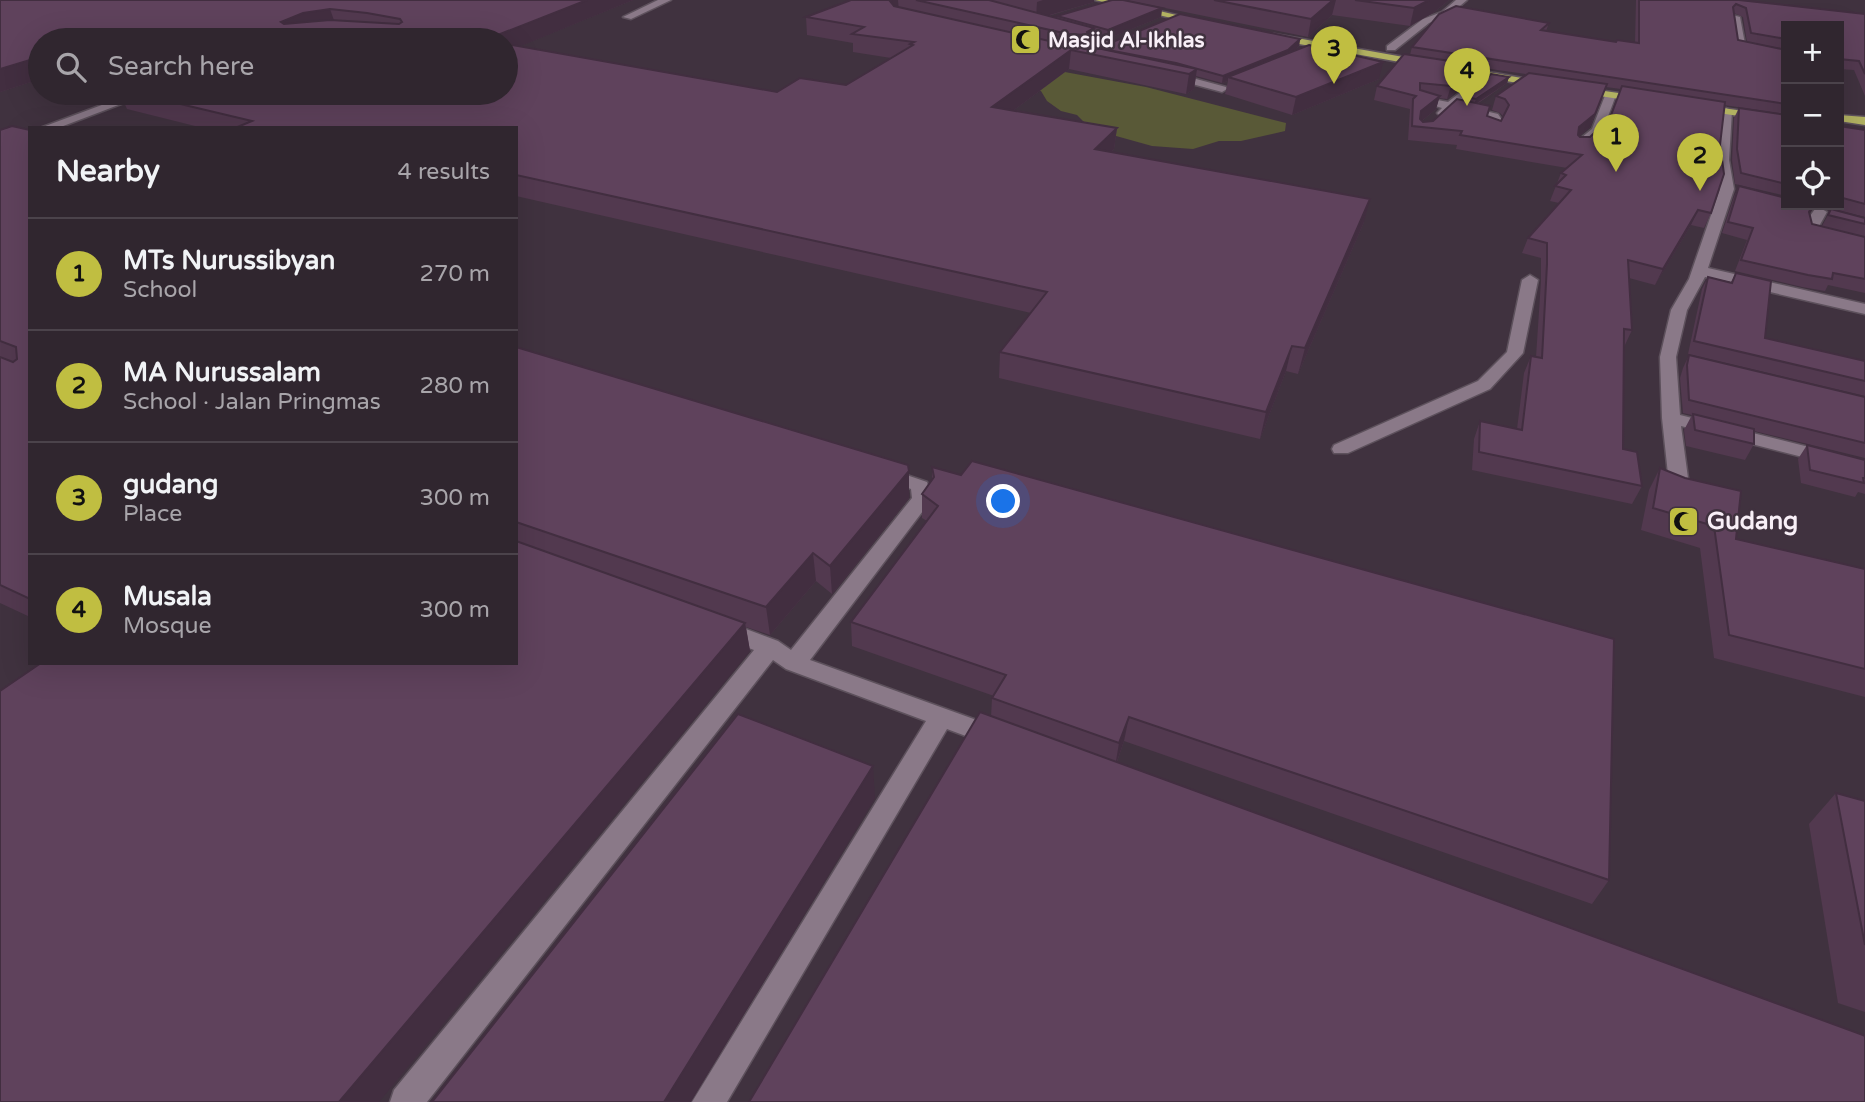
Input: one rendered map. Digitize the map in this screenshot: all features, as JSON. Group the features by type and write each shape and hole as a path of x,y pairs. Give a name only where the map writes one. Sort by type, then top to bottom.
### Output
{"highway":[{"path":"1101,4 1175,17 1213,20 1147,0"},
{"path":"1327,48 1266,30 1391,48 1560,82 1609,94 1662,98 1560,82 1521,81 1327,48"},
{"path":"1781,111 1689,102 1781,119"},
{"path":"1844,119 1865,121"},
{"path":"1844,128 1865,131"}],"street":[{"path":"628,17 666,0"},
{"path":"1391,48 1426,21 1445,14 1462,0"},
{"path":"1153,26 1175,17"},
{"path":"1735,17 1740,45 1781,54"},
{"path":"1062,32 1107,43 1088,53"},
{"path":"1313,53 1327,48"},
{"path":"1162,74 1222,89"},
{"path":"1431,124 1486,75"},
{"path":"1477,112 1521,81"},
{"path":"1201,98 1235,84"},
{"path":"1579,146 1597,130 1609,94"},
{"path":"1422,100 1496,117 1491,129"},
{"path":"52,126 110,105"},
{"path":"1679,493 1671,418 1679,310 1700,271 1733,190 1723,177 1726,111"},
{"path":"1812,210 1825,213 1812,223 1811,230 1865,244"},
{"path":"1700,271 1865,309"},
{"path":"1341,449 1484,385 1515,353 1530,279"},
{"path":"1671,418 1865,467"},
{"path":"794,663 922,499 920,486 871,470"},
{"path":"694,619 770,647 794,663 1019,746"},
{"path":"405,1102 770,647"},
{"path":"708,1102 941,717"}],"shaded area":[{"path":"1010,62 1146,87 1286,123 1285,131 1241,141 1219,141 1193,149 1152,146 1091,129 1077,115 1061,111 1047,101 1041,91 1016,85"}],"building":[{"path":"0,0 587,0 516,28 28,28 28,61 0,69","holes":["330,9 400,19 402,22 399,24 330,20 284,24 281,22 303,13"]},
{"path":"851,0 892,0 890,1 894,6 1067,45 1078,44 1197,69 1189,74 1071,50 992,107 1117,128 1095,149 1370,199 1305,348 1292,346 1266,412 1000,352 1047,292 518,175 518,126 240,126 252,121 185,105 518,105 518,46 777,92 800,78 846,85 914,42 852,34 864,27 806,17"},
{"path":"916,0 989,0 1094,28 1087,32 1088,35 1068,34"},
{"path":"1112,0 1162,8 1108,30 1057,16"},
{"path":"1214,0 1333,0 1311,19"},
{"path":"1355,0 1429,0 1414,8"},
{"path":"1639,0 1739,0 1865,14 1865,74 1859,61 1844,60 1844,21 1781,21 1781,38 1751,33 1746,8 1736,4 1733,7 1738,40 1781,49 1781,103 1412,47 1439,14 1456,6 1549,23 1541,30 1639,43"},
{"path":"1180,14 1300,39 1288,50 1223,76 1176,63 1098,48"},
{"path":"1309,45 1383,62 1296,97 1228,77"},
{"path":"1404,54 1476,65 1451,86 1420,83 1420,90 1440,96 1421,111 1420,119 1423,122 1433,121 1457,99 1490,106 1487,116 1501,121 1509,105 1505,99 1496,96 1529,73 1607,84 1595,114 1579,127 1580,137 1590,137 1610,118 1622,86 1725,102 1720,145 1724,174 1711,213 1698,210 1663,269 1628,260 1632,330 1624,329 1623,449 1637,452 1642,486 1479,452 1480,421 1522,430 1531,356 1542,358 1547,264 1547,243 1528,238 1571,190 1555,186 1566,175 1561,173 1582,155 1460,135 1462,131 1412,126 1413,99 1416,96 1377,86"},
{"path":"1491,74 1509,77 1476,99 1466,97"},
{"path":"1739,108 1781,114 1781,183 1741,173 1737,149"},
{"path":"12,126 28,130 28,598 0,585 0,357 13,362 17,359 16,347 0,341 0,130"},
{"path":"1844,127 1865,130 1865,204 1844,198"},
{"path":"1739,186 1781,197 1781,210 1810,210 1812,224 1865,237 1865,279 1833,273 1832,279 1741,260 1753,228 1728,222"},
{"path":"1830,210 1835,210 1865,218 1865,224 1828,215"},
{"path":"1736,273 1771,281 1765,338 1865,361 1865,381 1694,341 1708,277 1732,283"},
{"path":"518,348 908,465 909,471 830,566 813,553 766,607 518,523"},
{"path":"1689,355 1865,397 1865,443 1689,400"},
{"path":"1693,414 1754,429 1754,444 1695,430"},
{"path":"1807,445 1865,460 1864,483 1810,470"},
{"path":"972,461 1614,639 1609,880 1129,717 1119,743 992,698 1006,675 851,622 938,506 922,494 934,477 932,467 961,475"},
{"path":"1660,468 1685,478 1741,491 1736,539 1865,569 1865,669 1729,635 1714,526 1653,508"},
{"path":"518,542 745,623 339,1102 0,1102 0,691 38,665 518,665"},
{"path":"980,712 1863,1035 1865,1102 749,1102"},
{"path":"738,714 873,766 664,1102 432,1102"},
{"path":"1836,793 1865,801 1865,945"}],"place":[{"name":"Masjid Al-Ikhlas","path":"1025,40"},
{"name":"gudang","path":"1334,84"},
{"name":"Musala","path":"1467,106"},
{"name":"MTs Nurussibyan","path":"1616,172"},
{"name":"MA Nurussalam","path":"1700,191"},
{"name":"Gudang","path":"1684,521"}]}
